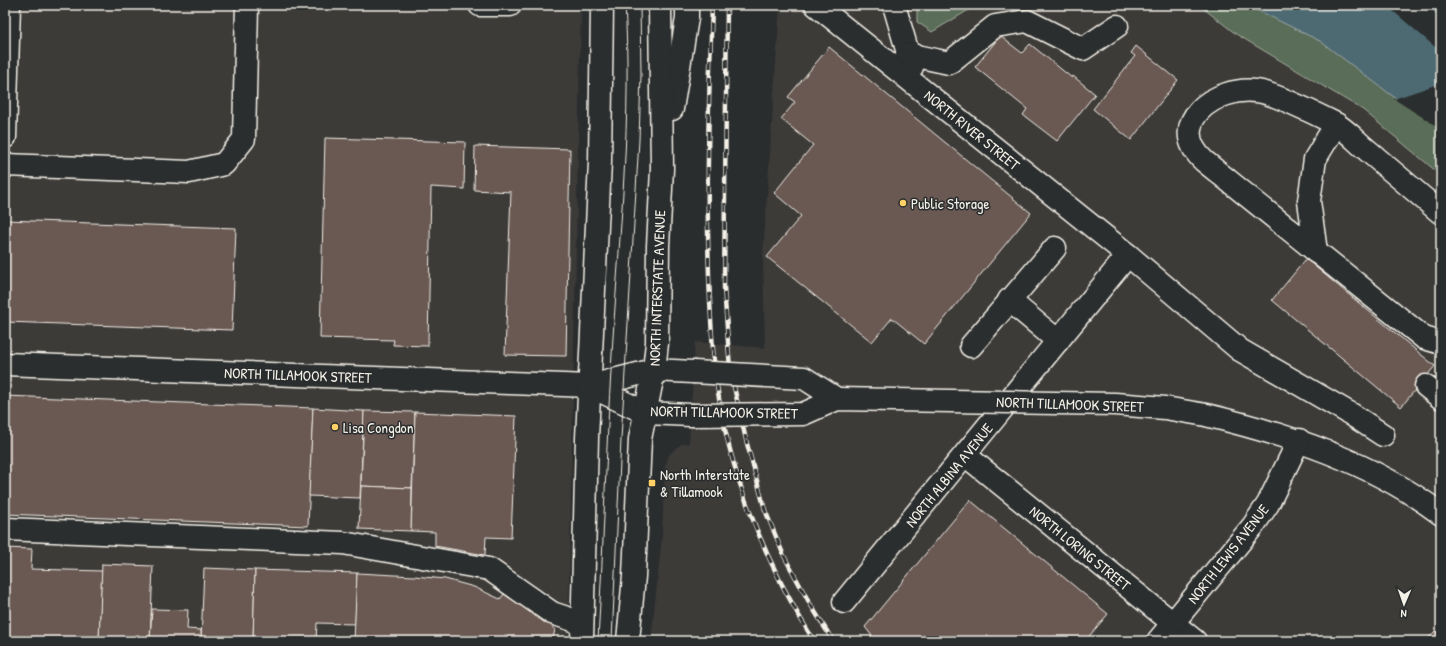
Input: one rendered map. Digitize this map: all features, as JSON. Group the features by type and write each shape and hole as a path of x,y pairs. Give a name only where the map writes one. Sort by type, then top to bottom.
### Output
{"street":[{"path":"5,137 9,5"},
{"path":"5,165 189,172 224,164 244,139 247,5"},
{"path":"480,5 510,5"},
{"path":"582,632 599,169 602,5"},
{"name":"NORTH INTERSTATE AVENUE","path":"628,641 634,576 640,439 654,370 657,342 658,246 662,169 660,5"},
{"path":"662,169 687,18 687,5"},
{"name":"NORTH RIVER STREET","path":"816,5 1128,255 1240,350 1383,435"},
{"path":"894,5 909,62 926,94"},
{"path":"907,54 949,63 995,26 1027,21 1082,49 1117,26"},
{"path":"1441,213 1336,124 1258,91 1238,90 1219,95 1203,107 1191,122 1191,144 1196,153 1316,252 1424,338 1441,344"},
{"path":"1316,252 1309,201 1315,159 1336,124"},
{"path":"971,346 1055,248"},
{"name":"NORTH ALBINA AVENUE","path":"844,602 1128,255"},
{"path":"1009,300 1058,341"},
{"name":"NORTH TILLAMOOK STREET","path":"5,364 590,386 654,370 804,378 837,399"},
{"name":"NORTH TILLAMOOK STREET","path":"590,386 646,413 803,414 837,399 1115,404 1165,408 1206,415 1258,427 1298,440"},
{"path":"1298,440 1356,464 1393,483 1441,514"},
{"name":"NORTH LEWIS AVENUE","path":"1158,641 1208,582 1257,520 1272,498 1298,440"},
{"name":"NORTH LORING STREET","path":"965,455 1195,641"},
{"path":"5,529 343,543 489,569 582,632"}],"shaded area":[{"path":"5,5 581,5 568,641 5,641"},
{"path":"780,5 917,5 917,22 932,32 977,5 1199,5 1236,34 1363,110 1437,172 1441,178 1441,641 651,641 662,536 665,467 669,455 676,448 682,444 689,443 695,342 765,348 763,255"}],"green space":[{"path":"917,5 977,5 932,32 917,22"},
{"path":"1199,5 1247,5 1320,41 1394,97 1441,127 1441,178 1437,172 1363,110 1236,34"}],"water":[{"path":"1247,5 1441,5 1441,127 1394,97 1320,41"}],"pier":[{"path":"1386,5 1426,5 1441,18 1441,52"},
{"path":"1441,80 1441,129 1394,99 1438,84"}],"building":[{"path":"1000,36 1022,53 1030,44 1072,78 1073,76 1095,94 1057,141 1023,115 1027,109 975,67"},
{"path":"1136,46 1178,80 1131,140 1093,109 1135,56 1131,53"},
{"name":"Public Storage","path":"829,47 1031,213 924,344 892,318 872,342 767,257 801,216 774,193 813,145 781,119 795,102 788,97"},
{"path":"325,138 465,142 464,189 431,187 428,346 393,345 394,340 320,338"},
{"path":"475,146 570,149 566,356 505,355 511,192 474,190"},
{"path":"5,220 236,228 232,330 5,322"},
{"path":"1306,259 1435,366 1401,407 1272,300"},
{"path":"5,396 313,408 308,526 5,514"},
{"path":"313,408 364,411 360,498 309,496"},
{"path":"364,411 415,412 412,488 361,486"},
{"path":"415,412 516,416 511,538 486,537 485,555 435,546 435,532 411,531"},
{"path":"361,486 412,488 411,531 359,529"},
{"path":"970,500 1108,614 1085,641 876,641 865,627"},
{"path":"5,548 32,549 31,569 102,571 99,641 5,641"},
{"path":"102,564 153,566 150,641 99,641"},
{"path":"204,568 255,570 253,641 201,641"},
{"path":"255,570 357,573 355,624 317,623 316,641 253,641"},
{"path":"357,573 445,579 474,587 500,599 508,589 545,618 555,630 553,638 542,641 354,641"},
{"path":"152,609 188,610 187,629 201,630 201,641 150,641"},
{"path":"1435,631 1441,636 1441,641 1426,641"}],"tram line":[{"path":"598,641 611,375 626,129 627,46 625,5"},
{"path":"612,641 621,439 639,140 641,74 640,5"}],"railway":[{"path":"712,5 708,140 708,241 712,340 720,404 736,472 754,522 787,595 814,641"},
{"path":"727,5 724,287 730,369 746,440 765,510 784,556 809,602 833,641"}],"place":[{"name":"Public Storage","path":"903,203"},
{"name":"Lisa Congdon","path":"335,427"},
{"name":"North Interstate & Tillamook","path":"652,483"}]}
